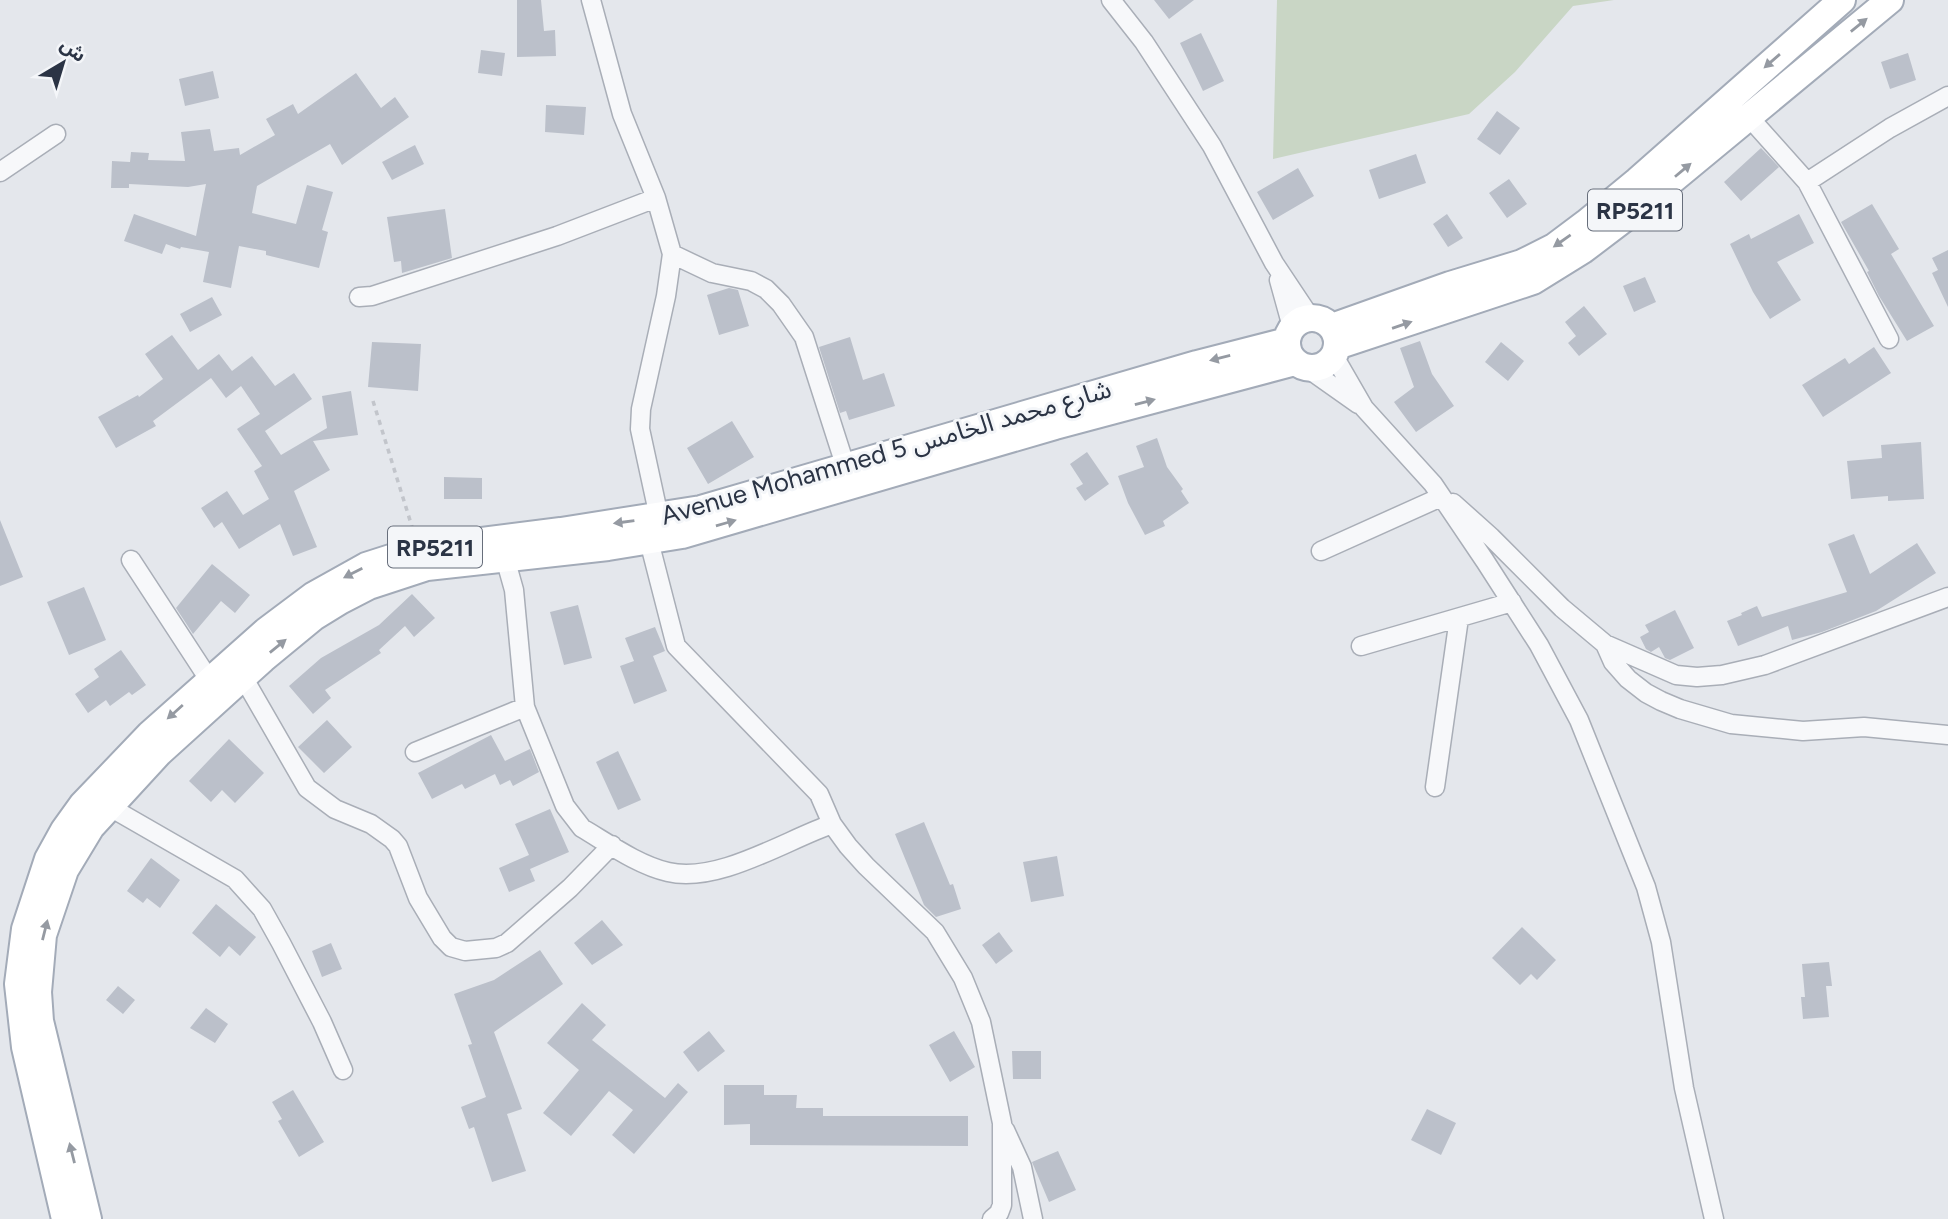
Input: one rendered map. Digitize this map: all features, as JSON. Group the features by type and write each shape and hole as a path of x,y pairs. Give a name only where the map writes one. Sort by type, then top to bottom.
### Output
{"main road":[{"name":"Avenue Mohammed 5 شارع محمد الخامس","path":"65,1219 25,1047 18,984 20,957 31,907 48,859 82,805 150,734 266,631 314,595 366,566 419,549 702,509 1197,363 1312,343 1450,285 1522,263 1554,247 1586,223 1637,181 1817,10 1842,0"},
{"name":"Avenue Mohammed 5 شارع محمد الخامس","path":"88,1219 40,1021 37,992 43,935 65,870 91,827 159,753 314,617 369,586 428,567 649,541 717,526 1055,426 1312,343 1532,281 1557,268 1641,206 1890,0"}],"street":[{"path":"592,0 622,114 656,198 672,254 666,296 640,419 659,517"},
{"path":"1111,0 1144,42 1212,146 1274,263 1312,343 1364,408 1437,491 1539,645 1578,720 1646,887 1661,942 1684,1088 1714,1219"},
{"path":"1807,182 1890,128 1948,96"},
{"path":"1748,116 1807,182 1889,339"},
{"path":"0,172 56,134"},
{"path":"359,297 372,296 557,236 656,198"},
{"path":"672,254 712,274 751,281 766,289 781,304 804,337 846,468"},
{"path":"1312,343 1364,408"},
{"path":"1321,551 1437,491"},
{"path":"1437,491 1491,537 1562,608 1605,644 1676,675 1722,675 1765,666 1948,597"},
{"path":"649,541 676,646 819,794 832,824 866,866 934,932 963,978 981,1022 1002,1123 1002,1205 999,1213 992,1219"},
{"path":"505,558 514,590 526,707 565,806 582,828 645,864 670,873 686,875 709,872 750,859 832,824"},
{"path":"131,560 209,681"},
{"path":"1362,646 1511,602"},
{"path":"1436,787 1459,618"},
{"path":"1605,644 1613,662 1628,679 1646,693 1679,709 1731,724 1803,731 1864,727 1948,735"},
{"path":"243,677 307,788 335,809 371,824 398,846 429,919 451,947 479,951 507,943 570,888 612,845"},
{"path":"415,752 526,707"},
{"path":"108,806 235,879 261,909 281,943 343,1070"},
{"path":"1002,1123 1022,1167 1033,1219"}],"path":[{"path":"373,401 419,549"}],"green space":[{"path":"1277,0 1614,0 1573,6 1515,72 1469,114 1273,159"}],"building":[{"path":"517,0 541,0 544,31 555,30 556,56 517,57"},
{"path":"1154,0 1194,0 1169,19"},
{"path":"1201,33 1224,81 1203,91 1180,43"},
{"path":"481,50 505,53 502,76 478,73"},
{"path":"1908,53 1916,80 1890,89 1881,62"},
{"path":"213,71 219,98 185,106 179,79"},
{"path":"356,73 381,108 395,97 409,117 342,165 330,144 257,186 252,213 296,224 307,185 333,192 322,230 328,232 319,268 266,255 266,251 239,246 231,288 203,282 209,252 180,249 166,244 162,254 124,241 134,214 196,236 206,184 188,187 129,184 129,188 111,188 112,161 130,162 131,152 149,153 148,160 185,161 181,132 210,129 214,151 239,148 240,155 275,135 266,119 293,104 298,114"},
{"path":"546,105 586,107 584,135 545,132"},
{"path":"1497,111 1520,128 1500,155 1477,139"},
{"path":"415,145 424,164 392,180 382,162"},
{"path":"1761,148 1779,167 1741,201 1724,182"},
{"path":"1416,154 1426,183 1379,199 1369,170"},
{"path":"1298,168 1314,196 1273,220 1257,192"},
{"path":"1509,179 1527,204 1507,218 1489,193"},
{"path":"1872,204 1899,249 1891,254 1934,326 1907,341 1879,296 1867,272 1869,271 1841,222"},
{"path":"445,209 452,258 402,273 401,261 394,262 387,217"},
{"path":"1447,214 1463,238 1448,247 1433,224"},
{"path":"1799,214 1814,243 1777,262 1801,300 1770,319 1753,292 1730,244 1749,234 1751,239"},
{"path":"1948,250 1948,307 1932,273 1938,270 1932,258"},
{"path":"1645,277 1656,302 1634,312 1623,286"},
{"path":"729,288 738,290 749,326 719,335 707,295"},
{"path":"212,297 222,315 190,332 180,314"},
{"path":"1584,306 1607,334 1579,356 1568,343 1576,336 1565,322"},
{"path":"172,335 198,370 219,354 232,371 252,356 275,386 294,373 312,399 265,431 281,455 327,428 322,396 351,391 358,435 313,441 330,470 294,491 317,547 293,556 280,524 239,549 222,522 214,528 201,508 227,491 243,515 269,499 254,471 262,466 237,429 260,414 241,386 226,398 211,378 153,421 156,426 116,448 98,417 138,395 139,397 163,379 145,354"},
{"path":"850,337 863,380 884,373 895,406 849,420 846,411 840,413 819,347"},
{"path":"1420,341 1432,374 1454,406 1416,432 1394,402 1414,387 1400,348"},
{"path":"372,342 421,344 418,391 368,387"},
{"path":"1501,342 1524,361 1508,381 1485,362"},
{"path":"1874,347 1891,373 1823,417 1802,385 1845,358 1849,364"},
{"path":"732,421 754,457 708,484 687,448"},
{"path":"1157,438 1167,467 1183,489 1181,491 1189,503 1163,521 1165,526 1145,535 1128,503 1118,476 1144,467 1136,446"},
{"path":"1921,442 1924,499 1888,501 1888,496 1851,499 1847,461 1882,458 1881,445"},
{"path":"1087,452 1109,484 1085,501 1076,488 1083,484 1070,464"},
{"path":"444,477 482,478 482,499 444,499"},
{"path":"0,520 23,577 0,586"},
{"path":"1854,534 1870,574 1917,543 1936,573 1876,611 1822,632 1792,640 1788,626 1738,646 1727,621 1742,615 1741,613 1757,606 1762,617 1847,592 1828,544"},
{"path":"212,564 250,595 235,613 221,601 193,634 176,608"},
{"path":"84,587 106,640 69,655 47,602"},
{"path":"412,594 435,618 414,637 405,626 379,650 381,653 325,690 331,698 313,714 289,686 321,658 379,625"},
{"path":"578,605 592,658 564,665 550,612"},
{"path":"1675,610 1694,648 1670,660 1665,658 1659,647 1651,652 1646,649 1640,637 1649,632 1645,625"},
{"path":"655,627 665,651 653,656 667,691 634,704 620,666 634,661 625,638"},
{"path":"121,650 146,685 132,695 129,692 110,706 106,700 88,713 75,694 99,677 94,669"},
{"path":"327,720 352,747 324,773 298,747"},
{"path":"491,735 505,761 530,749 539,772 513,786 510,780 500,785 495,774 465,789 462,784 432,799 418,773"},
{"path":"229,739 264,773 235,803 222,790 211,802 189,781"},
{"path":"618,751 641,800 618,810 596,762"},
{"path":"550,809 569,852 530,869 535,881 509,892 499,868 529,855 515,824"},
{"path":"924,822 950,885 953,884 961,909 936,917 924,905 895,834"},
{"path":"1057,856 1064,896 1031,902 1023,862"},
{"path":"151,858 180,880 160,908 147,898 143,903 127,891"},
{"path":"216,904 256,937 240,956 229,946 220,957 192,933"},
{"path":"602,920 623,945 592,965 574,943"},
{"path":"1522,927 1556,960 1537,980 1531,974 1520,985 1492,958"},
{"path":"999,932 1013,951 996,964 982,945"},
{"path":"331,943 342,969 322,977 312,951"},
{"path":"540,950 563,984 494,1032 522,1109 507,1114 526,1171 492,1182 474,1127 469,1129 461,1107 486,1097 468,1045 472,1044 454,994 494,980"},
{"path":"1829,962 1832,986 1826,986 1829,1017 1803,1019 1801,997 1805,997 1802,964"},
{"path":"118,986 135,1000 123,1014 106,1000"},
{"path":"582,1003 606,1025 592,1040 665,1098 678,1083 688,1092 634,1154 612,1135 633,1110 609,1091 571,1136 543,1113 579,1070 547,1043"},
{"path":"206,1008 228,1024 215,1043 190,1028"},
{"path":"709,1031 725,1051 698,1072 683,1052"},
{"path":"954,1031 975,1067 950,1082 929,1045"},
{"path":"1012,1051 1041,1051 1041,1079 1013,1079"},
{"path":"724,1085 764,1085 764,1095 797,1095 796,1108 823,1108 823,1116 968,1116 968,1146 750,1145 750,1124 724,1125"},
{"path":"293,1090 324,1142 299,1157 278,1121 282,1119 272,1102"},
{"path":"1427,1109 1456,1123 1441,1155 1411,1140"},
{"path":"1058,1151 1076,1190 1049,1202 1032,1162"}]}
